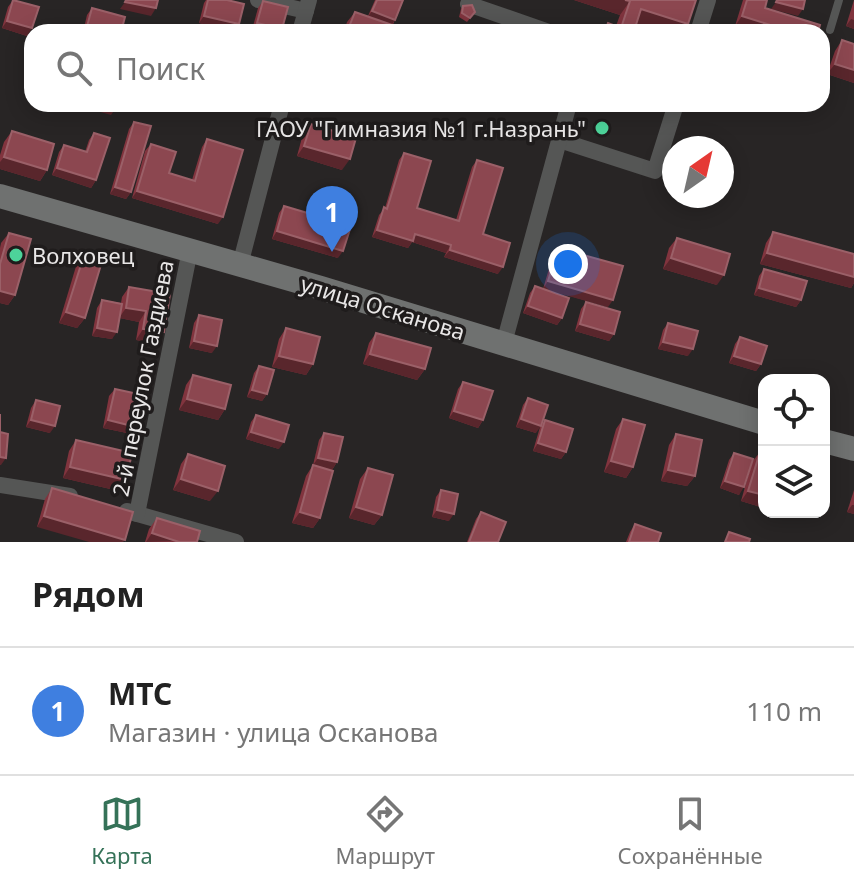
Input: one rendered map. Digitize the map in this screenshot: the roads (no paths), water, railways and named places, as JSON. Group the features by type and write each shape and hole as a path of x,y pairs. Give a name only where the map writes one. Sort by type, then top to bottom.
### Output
{"main road":[{"name":"улица Осканова","path":"0,196 504,343 758,421"},
{"path":"830,443 854,449"}],"street":[{"path":"258,0 307,6"},
{"path":"470,0 468,4 526,24"},
{"path":"700,24 708,0"},
{"path":"240,265 280,112"},
{"path":"504,343 567,112"},
{"path":"559,140 655,171 673,112"},
{"name":"2-й переулок Газдиева","path":"137,514 190,250"},
{"path":"0,485 81,499"},
{"path":"109,507 236,542"}],"lane":[{"path":"830,30 839,0"}],"place":[{"name":"ГАОУ \"Гимназия №1 г.Назрань\"","path":"602,128"},
{"name":"МТС","path":"332,252"},
{"name":"Волховец","path":"16,255"}]}
